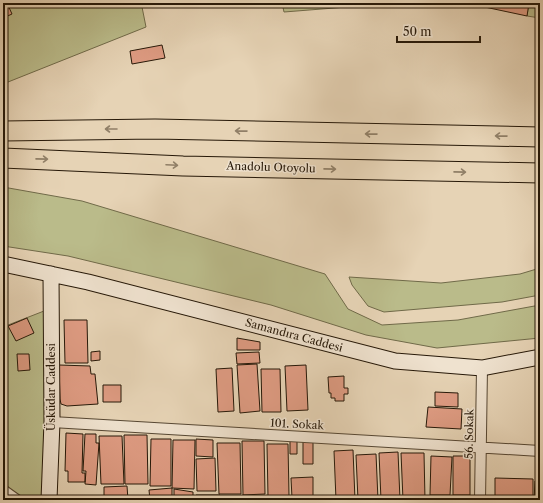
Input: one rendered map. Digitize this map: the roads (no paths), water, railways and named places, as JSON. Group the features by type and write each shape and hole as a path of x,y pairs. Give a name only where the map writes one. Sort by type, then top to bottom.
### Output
{"highway":[{"path":"3,131 155,129 540,137"},
{"name":"Anadolu Otoyolu","path":"3,158 183,166 540,174"}],"main road":[{"name":"Samandıra Caddesi","path":"3,264 88,282 395,361 482,368 540,357"},
{"name":"Üsküdar Caddesi","path":"49,500 52,422 51,274"}],"street":[{"name":"56. Sokak","path":"480,500 482,368"},
{"name":"101. Sokak","path":"52,422 540,451"},
{"path":"3,490 17,500"}]}
